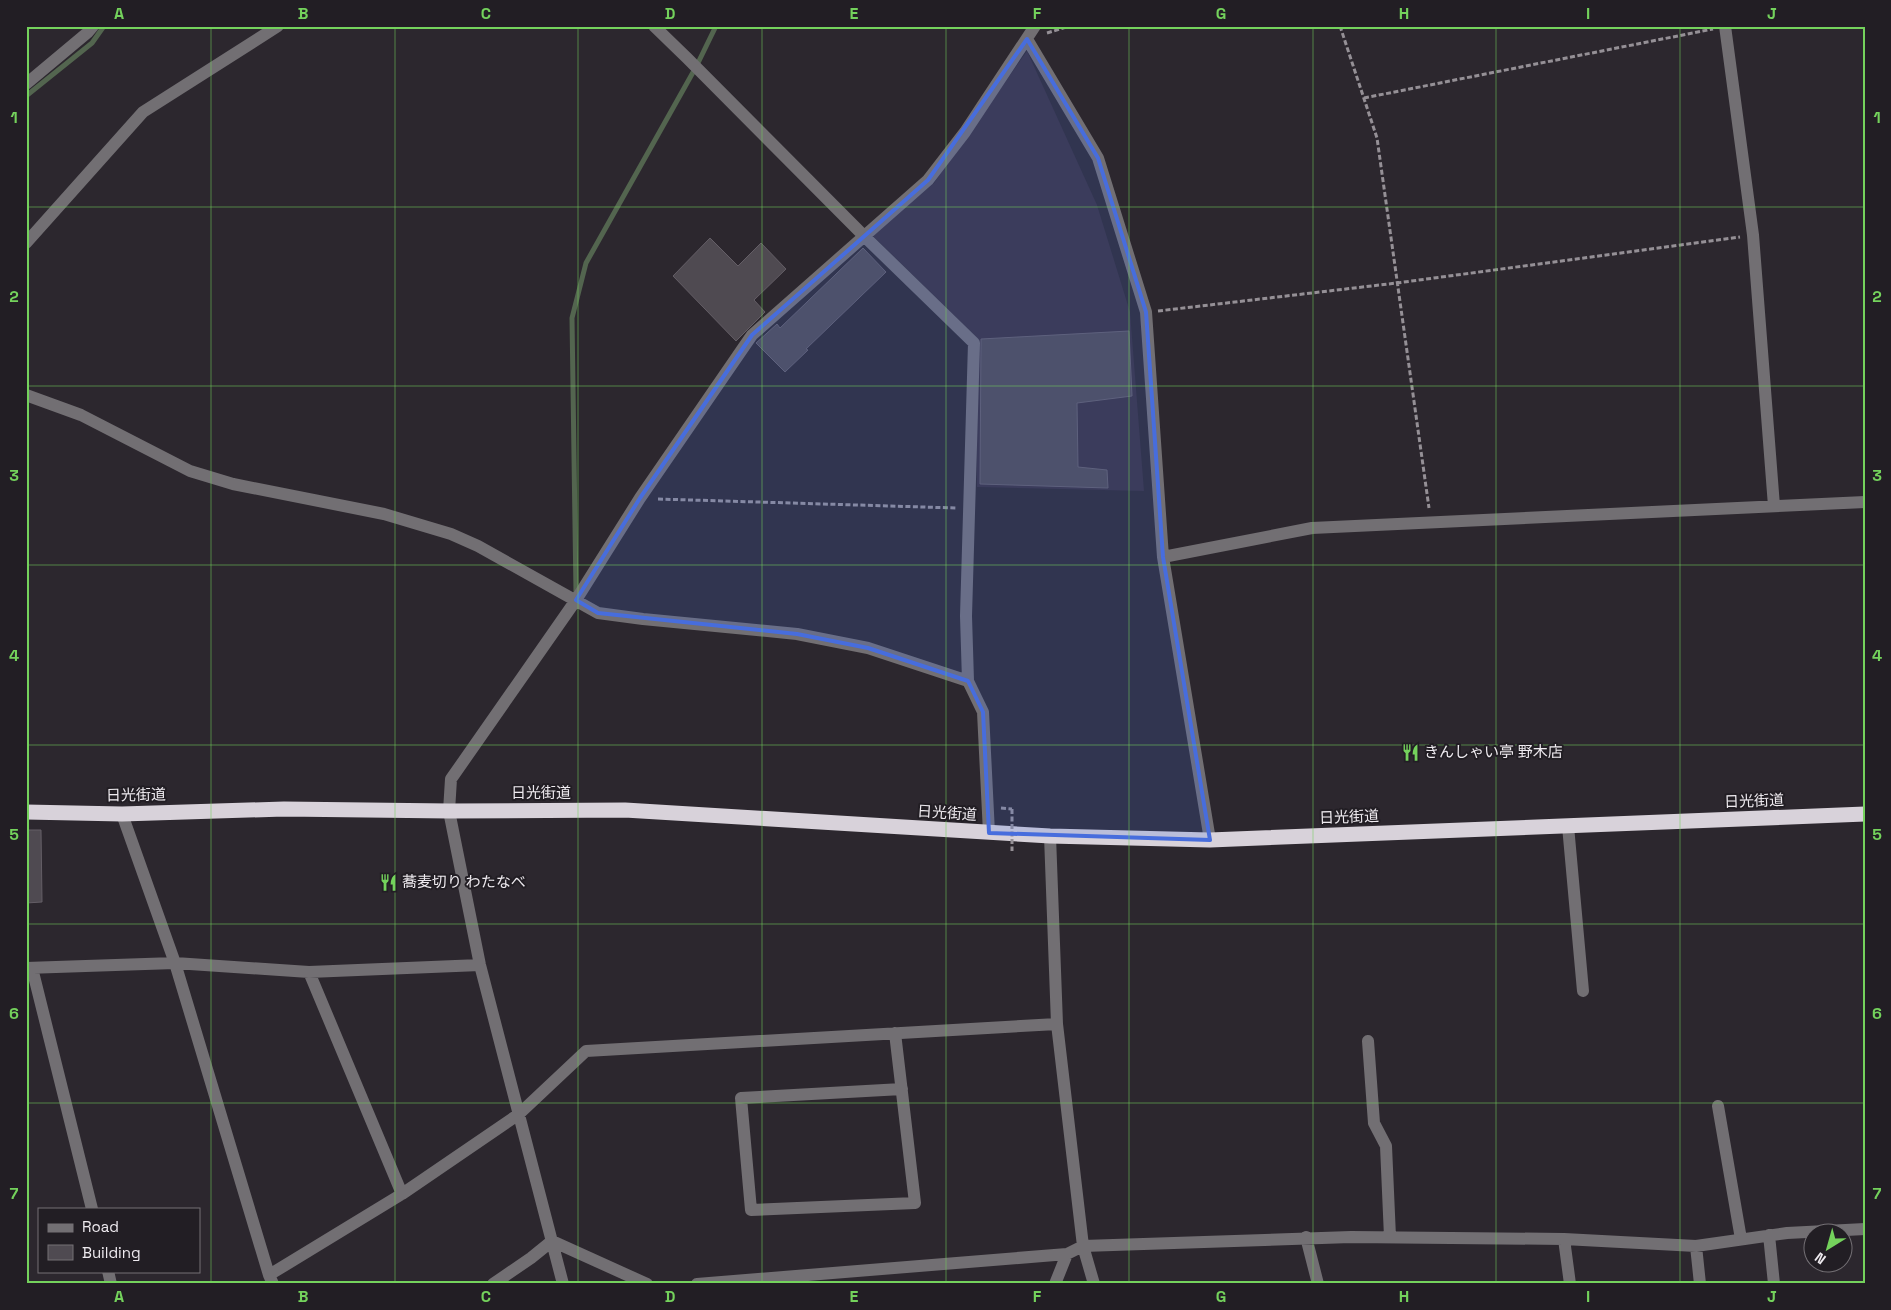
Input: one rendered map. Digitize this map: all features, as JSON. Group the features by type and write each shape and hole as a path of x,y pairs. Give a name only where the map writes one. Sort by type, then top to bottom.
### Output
{"highway":[{"name":"日光街道","path":"26,812 122,814 284,809 449,811 625,810 989,833 1210,840 1865,814"}],"street":[{"path":"26,244 143,112 278,26"},
{"path":"654,26 974,343 966,616 968,681 983,712 989,833"},
{"path":"563,1284 480,965 449,811 451,779 576,600 640,498 752,335 928,180 965,132 1035,26"},
{"path":"1726,27 1753,235 1774,506"},
{"path":"26,84 88,29"},
{"path":"1027,39 1098,158 1146,312 1163,558 1210,840"},
{"path":"26,395 81,415 190,471 233,484 384,514 451,534 478,546 598,612 643,619 798,634 868,648 968,681"},
{"path":"1163,558 1312,528 1865,502"},
{"path":"122,814 175,963 271,1279 402,1194 518,1114 586,1051 1057,1024"},
{"path":"1568,826 1583,991"},
{"path":"1050,836 1057,1024 1083,1246 1094,1284"},
{"path":"92,1208 29,968 175,963 309,972 480,965"},
{"path":"309,972 402,1194"},
{"path":"895,1033 902,1089 915,1203 751,1210 742,1098 902,1089"},
{"path":"1368,1041 1374,1124 1386,1146 1390,1237"},
{"path":"1718,1106 1741,1239"},
{"path":"697,1284 1067,1254 1083,1246 1306,1237 1390,1237 1564,1239 1696,1246 1786,1233 1865,1229"},
{"path":"1769,1235 1774,1284"},
{"path":"1306,1237 1318,1284"},
{"path":"1564,1239 1570,1284"},
{"path":"492,1284 531,1258 552,1241"},
{"path":"552,1241 647,1284"},
{"path":"1696,1246 1700,1284"},
{"path":"1055,1284 1067,1254"}],"path":[{"path":"1340,26 1377,138 1431,523"},
{"path":"1364,98 1726,27"},
{"path":"1146,312 1397,284 1753,235"},
{"path":"640,498 969,508"},
{"path":"1012,809 1012,851 1021,851"}],"highlighted area":[{"path":"1027,39 1098,158 1146,312 1163,557 1210,840 989,833 983,712 968,681 868,648 797,634 598,613 576,600 640,498 752,335 928,180"}],"shaded area":[{"path":"1027,51 1097,205 1130,312 1144,491 977,487 975,336 872,235 934,183"}],"building":[{"path":"710,238 738,266 761,243 786,269 754,300 765,312 736,341 673,276"},
{"path":"863,248 886,272 806,349 808,350 785,372 756,343 777,324 780,328"},
{"path":"1129,331 1132,396 1077,403 1078,467 1107,470 1108,488 980,484 981,339"},
{"path":"26,830 41,830 42,902 26,903"}],"waterway":[{"path":"26,96 92,43 104,26"},
{"path":"576,593 572,318 586,263 696,67 716,26"}],"place":[{"name":"きんしゃい亭 野木店","path":"1410,752"},
{"name":"蕎麦切り わたなべ","path":"388,882"}]}
